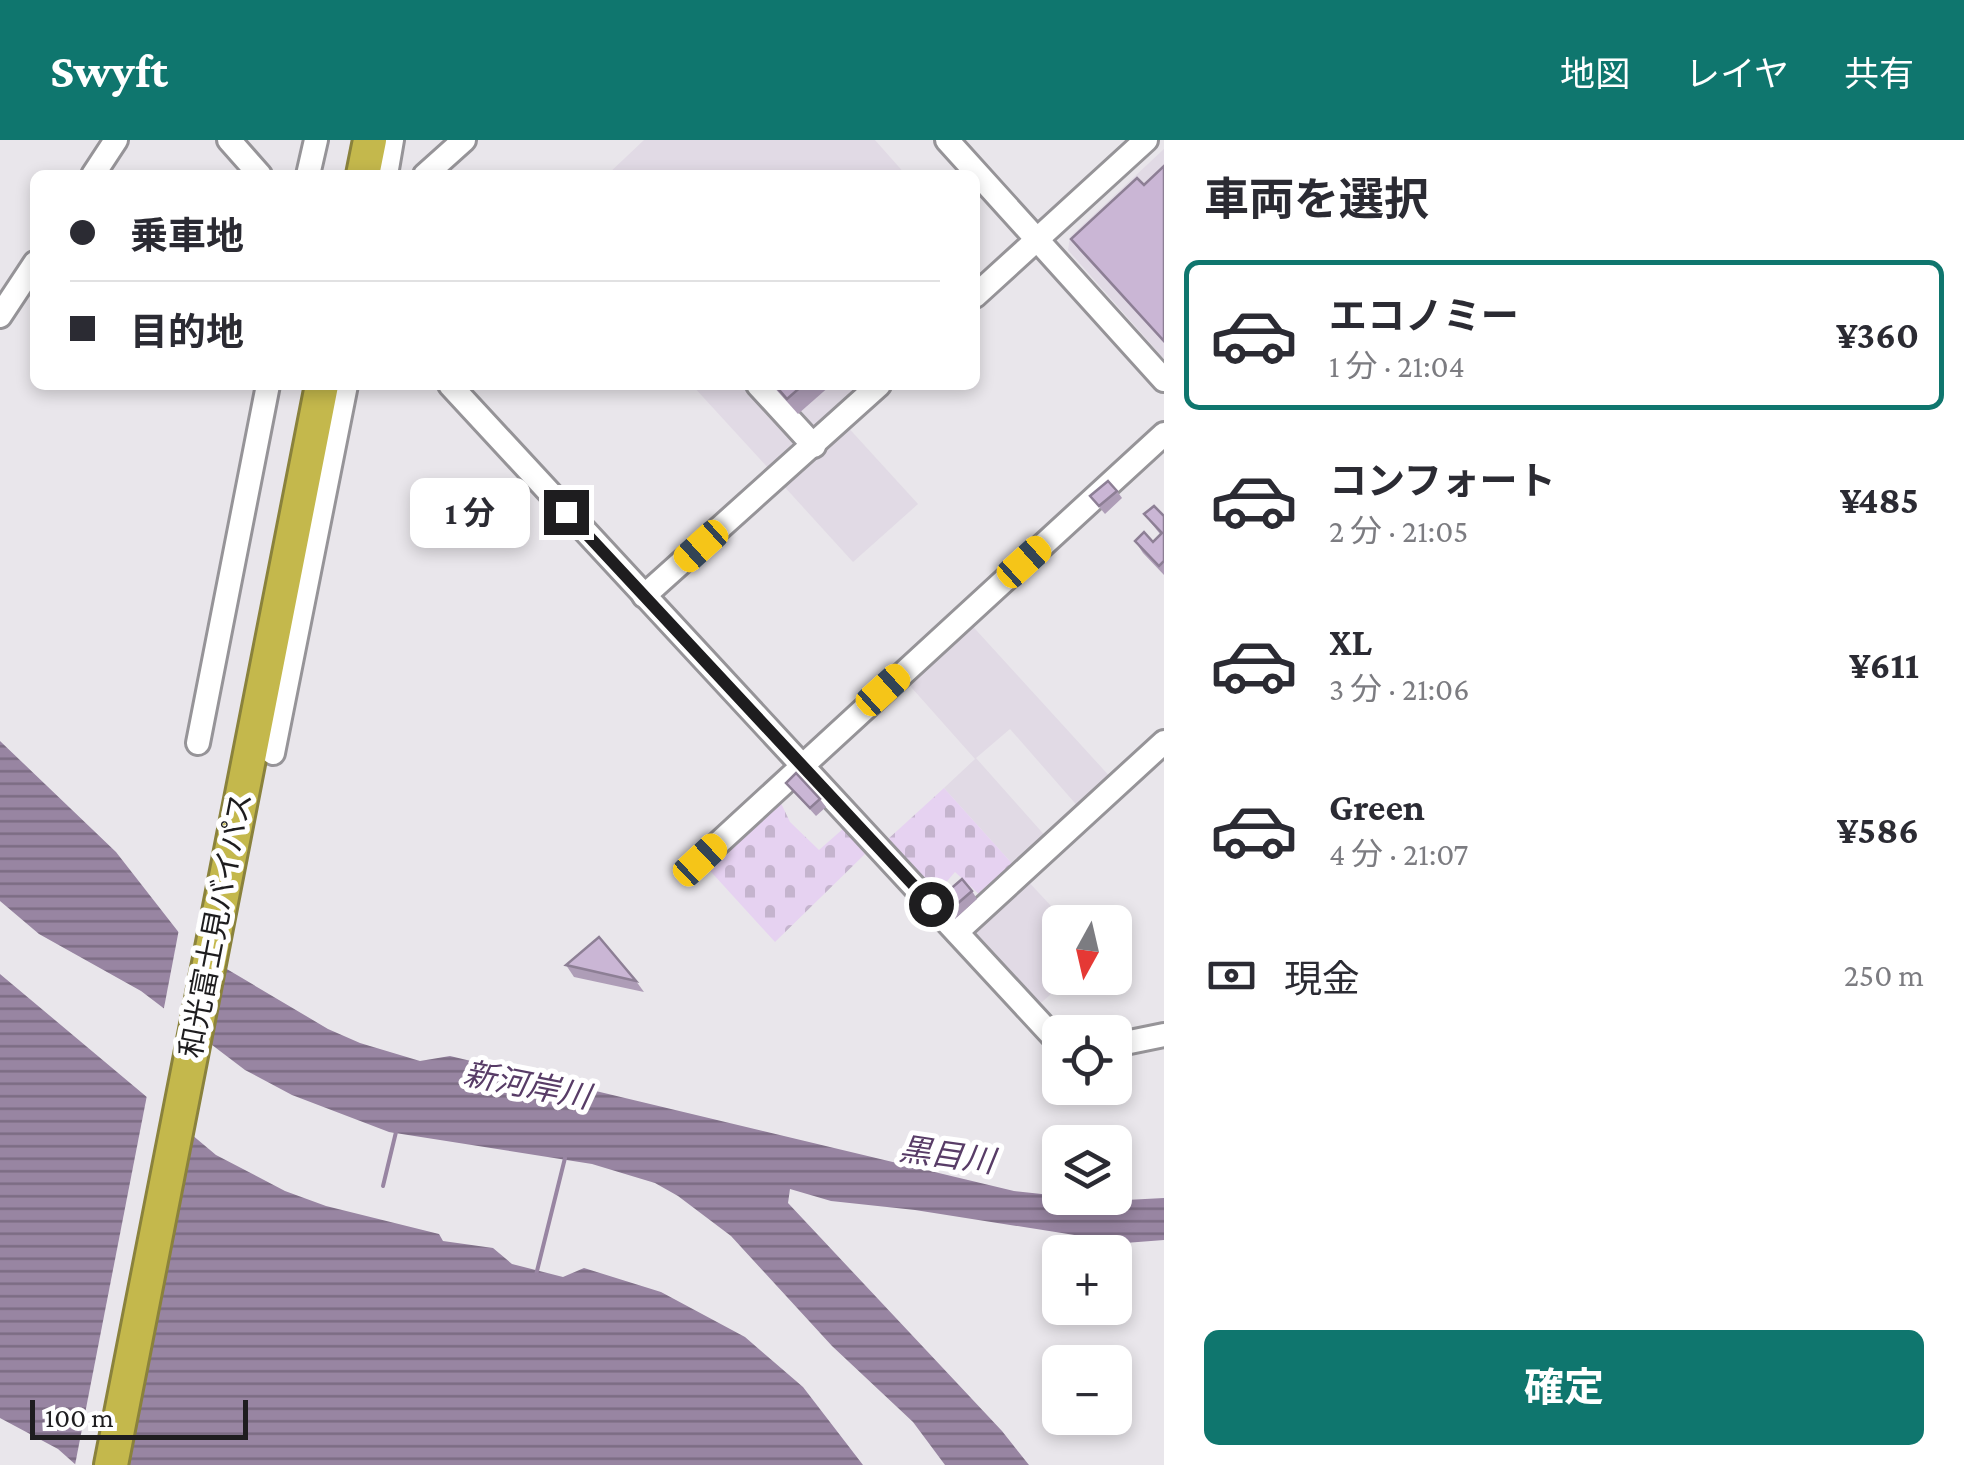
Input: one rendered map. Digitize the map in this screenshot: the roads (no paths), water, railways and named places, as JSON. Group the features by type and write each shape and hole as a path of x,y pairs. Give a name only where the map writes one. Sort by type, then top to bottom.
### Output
{"highway":[{"path":"343,170 348,140"},
{"path":"364,170 370,140"},
{"name":"和光富士見バイパス","path":"111,1465 300,390"},
{"name":"和光富士見バイパス","path":"92,1465 321,390"}],"street":[{"path":"95,170 116,140"},
{"path":"229,140 256,170"},
{"path":"309,170 316,140"},
{"path":"387,170 392,140"},
{"path":"431,170 464,140"},
{"path":"947,140 975,170"},
{"path":"980,291 1146,140"},
{"path":"980,176 1164,380"},
{"path":"0,316 30,271"},
{"path":"198,744 267,390"},
{"path":"272,753 345,390"},
{"path":"455,390 1042,1024"},
{"path":"763,390 814,446"},
{"path":"644,596 875,390"},
{"path":"700,860 1164,434"},
{"path":"957,932 1164,742"},
{"path":"1132,1042 1164,1035"}],"water":[{"name":"新河岸川","path":"0,741 116,852 180,934 220,965 328,1029 360,1043 420,1061 450,1056 1014,1191 1042,1194 1042,1215 1132,1215 1132,1200 1164,1198 1164,1240 1132,1242 1132,1235 1074,1235 831,1201 790,1189 788,1203 1002,1431 1029,1465 945,1465 913,1422 832,1346 731,1236 678,1196 655,1183 592,1164 389,1132 292,1095 245,1070 141,991 39,934 0,901"},
{"path":"0,974 216,1155 285,1191 326,1206 439,1234 443,1241 493,1248 512,1264 563,1277 584,1268 661,1292 745,1337 803,1387 863,1465 76,1465 58,1449 0,1418"}],"waterway":[{"path":"383,1186 396,1132"},
{"path":"536,1275 565,1158"}],"water label":[{"name":"黒目川","path":"947,1155"}]}
